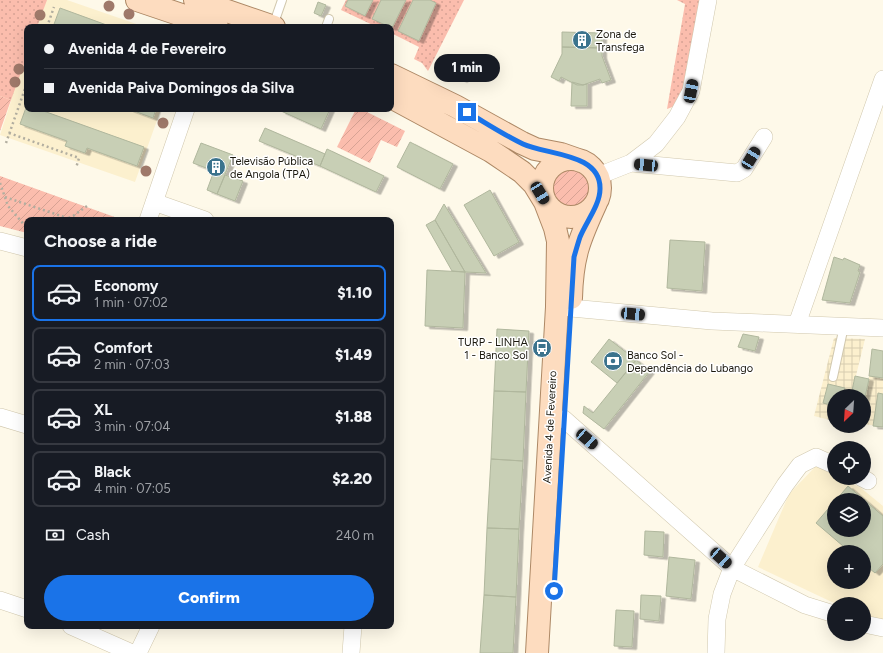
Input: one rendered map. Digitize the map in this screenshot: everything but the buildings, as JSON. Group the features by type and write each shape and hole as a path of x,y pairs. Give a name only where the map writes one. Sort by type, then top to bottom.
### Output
{"main road":[{"path":"138,0 206,24"},
{"path":"195,0 265,24"},
{"path":"394,76 455,106 522,143 588,164 598,176 600,190 596,203 586,214 571,217 556,213 545,202 534,184 507,160 394,99"},
{"path":"545,202 542,187 546,172 558,162 566,160 581,161"},
{"name":"Avenida 4 de Fevereiro","path":"537,653 558,256 555,228 545,202"},
{"name":"Avenida 4 de Fevereiro","path":"551,653 574,257 580,237 596,203"}],"street":[{"path":"598,176 631,163 656,144 685,103 691,91 708,0"},
{"path":"797,324 883,79"},
{"path":"149,217 185,112"},
{"path":"631,163 737,173 744,169 764,137"},
{"path":"154,202 196,217"},
{"path":"0,241 24,247"},
{"path":"571,308 712,321 883,328"},
{"path":"0,417 24,424"},
{"path":"564,419 732,568 805,605 827,612"},
{"path":"716,653 717,619 722,594 732,568 785,485 800,465 816,457 827,462"},
{"path":"0,600 24,608"},
{"path":"871,625 883,628"},
{"path":"78,629 132,653"},
{"path":"138,653 150,629"},
{"path":"351,653 353,629"}],"lane":[{"path":"275,24 282,0"},
{"path":"833,377 844,326"}],"path":[{"path":"48,24 54,7"},
{"path":"6,143 24,92"},
{"path":"9,134 79,158 76,168"},
{"path":"0,183 5,197 14,214 24,225"},
{"path":"5,197 64,217"},
{"path":"69,217 86,206"}],"shaded area":[{"path":"0,0 67,0 136,24 24,24 24,112 160,112 135,182 0,135 11,101 0,96"},
{"path":"0,0 47,0 38,24 24,24 24,64 11,100 0,96"},
{"path":"346,0 464,0 428,71 422,63 414,59 419,47 394,34 394,24 371,24 341,10"},
{"path":"677,0 705,0 688,88 675,106 667,109 685,4"},
{"path":"0,96 11,100 0,131"},
{"path":"354,112 367,112 405,131 397,147 381,140 370,163 337,147"},
{"path":"567,165 575,165 584,169 590,175 594,188 590,201 584,207 575,211 567,211 558,207 552,201 548,192 548,184 552,175 558,169"},
{"path":"0,176 115,217 24,217 24,232 0,226"},
{"path":"834,338 865,339 853,389 827,389 827,419 814,416"},
{"path":"869,376 883,378 883,427 871,425 871,389 866,389"},
{"path":"816,466 827,472 827,485 855,485 867,493 827,493 827,537 871,537 871,496 883,506 883,621 871,617 871,597 827,597 827,600 758,567 789,494"}],"place":[{"name":"Zona de Transfega","path":"582,40"},
{"name":"Televisão Pública de Angola (TPA)","path":"216,167"},
{"name":"TURP - LINHA 1 - Banco Sol","path":"542,348"},
{"name":"Banco Sol - Dependência do Lubango","path":"613,361"}],"route":[{"path":"467,112 522,143 536,149 561,154 588,164 598,176 600,183 599,196 580,237 574,257 554,591"}]}
